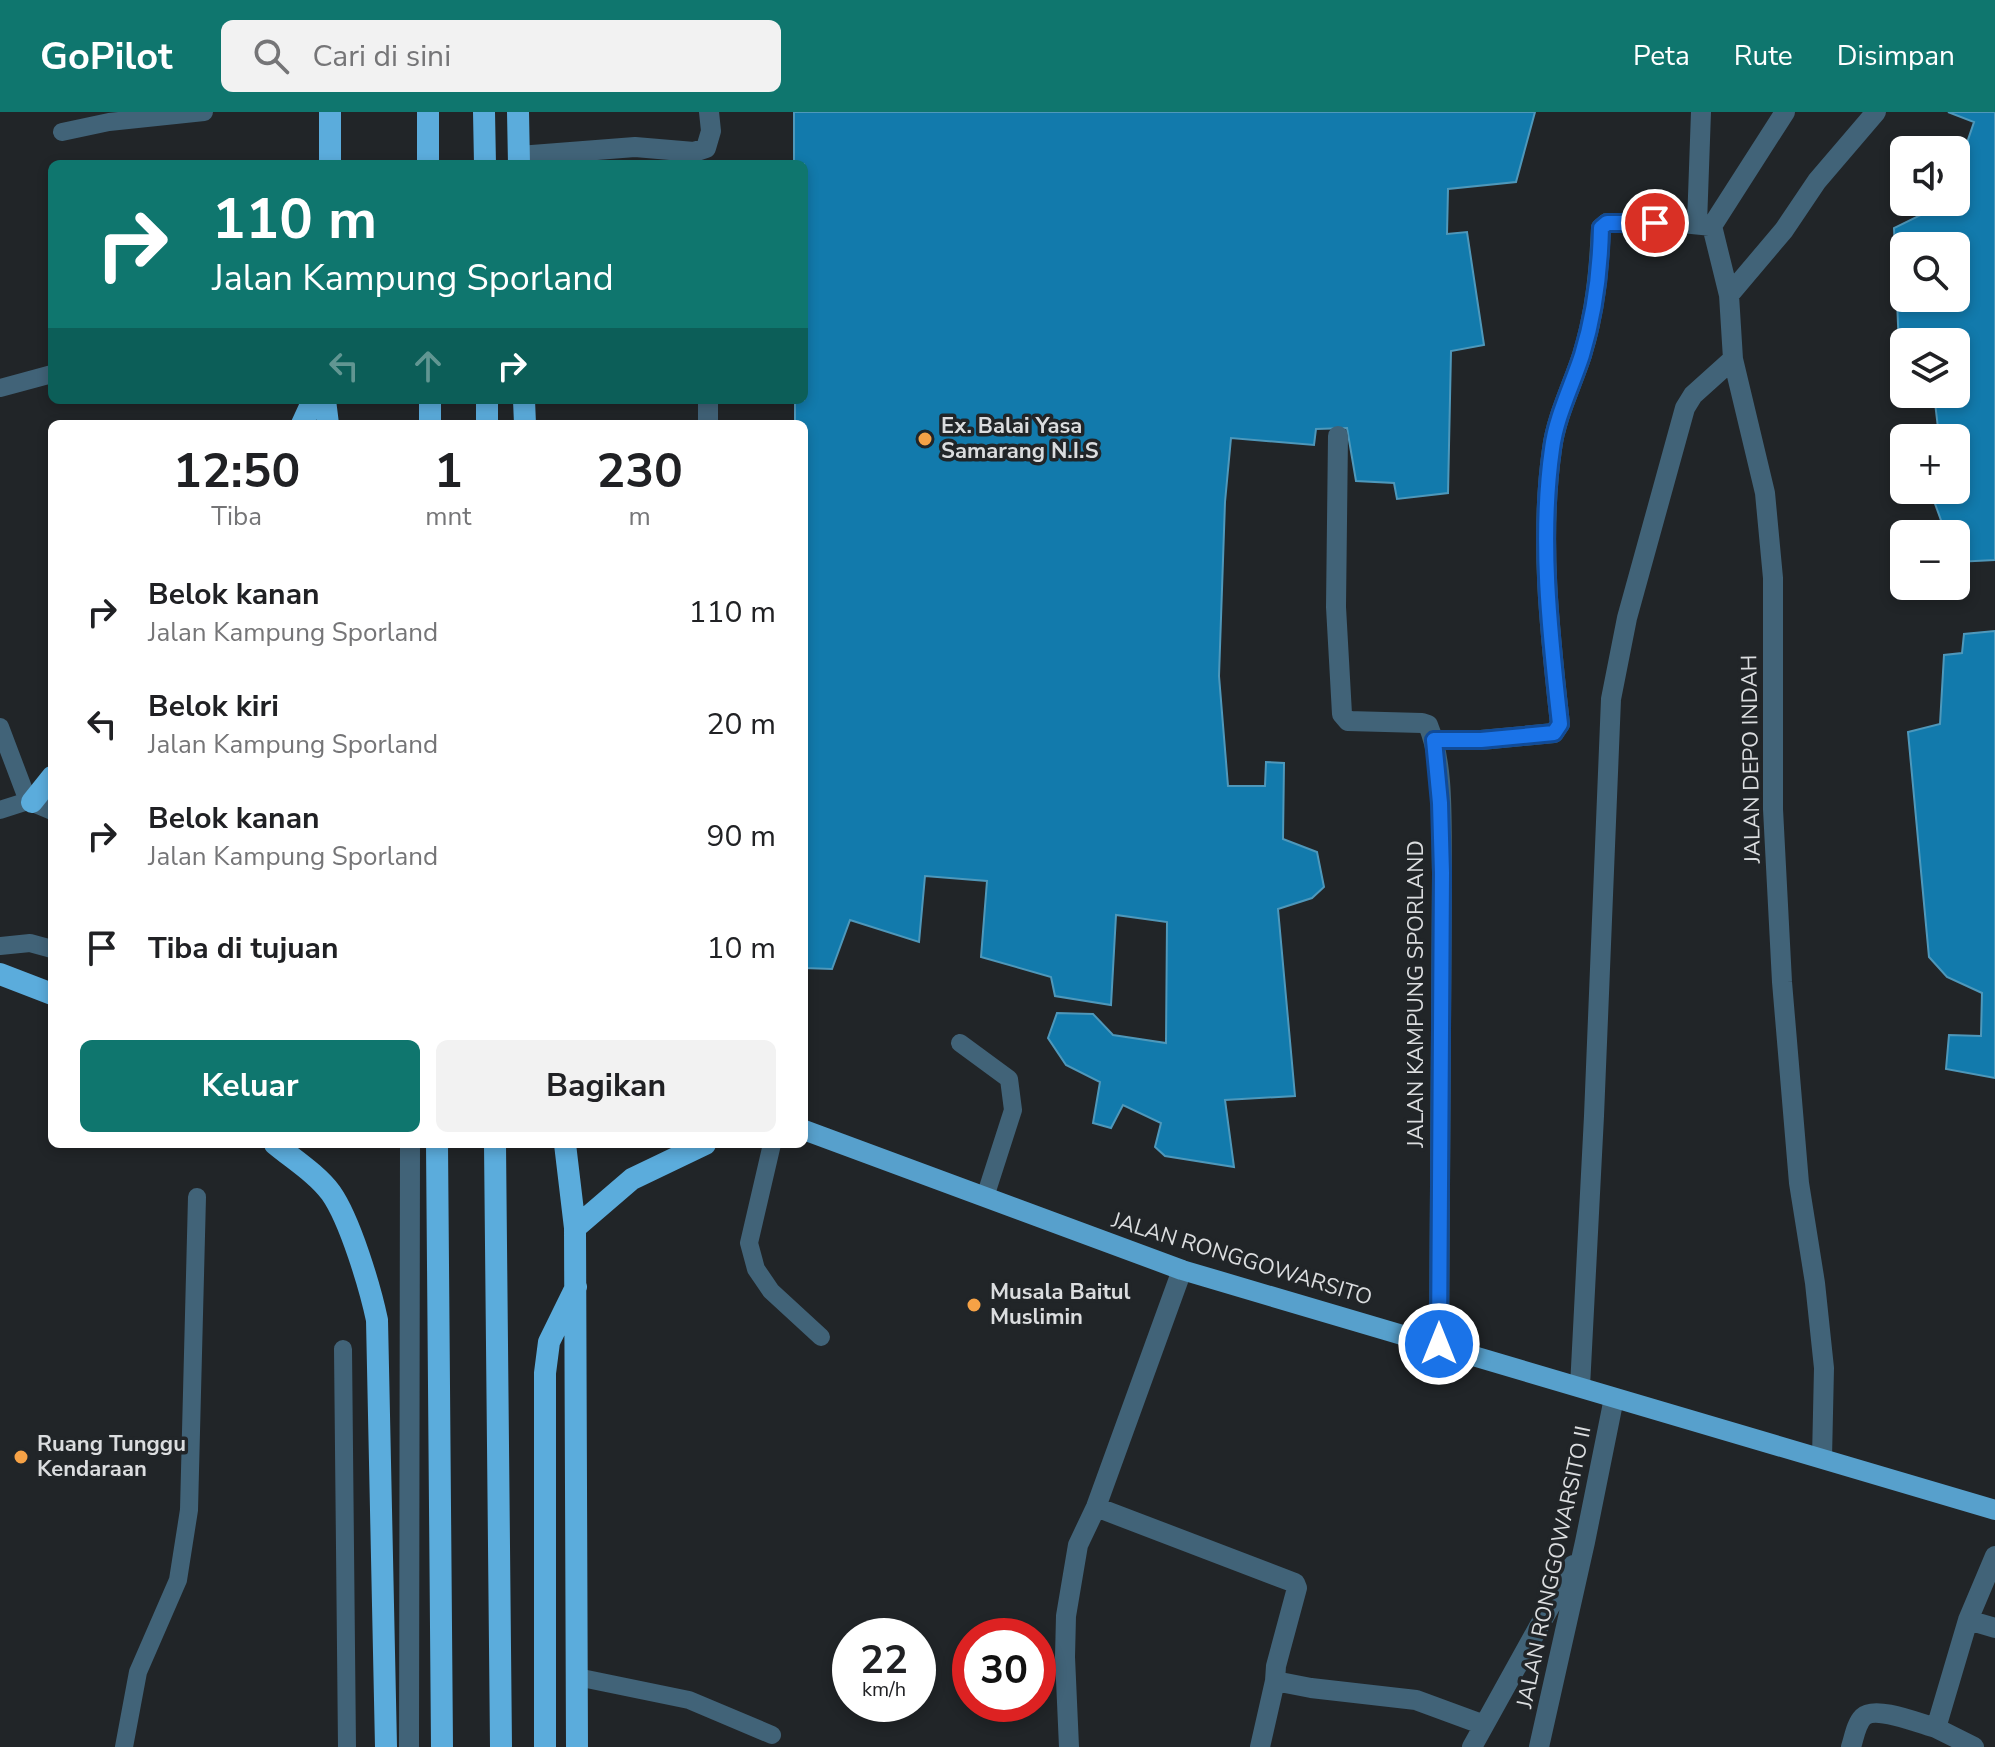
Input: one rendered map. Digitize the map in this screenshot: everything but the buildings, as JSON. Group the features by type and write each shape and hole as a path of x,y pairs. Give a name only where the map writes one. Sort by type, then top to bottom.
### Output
{"highway":[{"path":"330,112 330,160"},
{"path":"428,112 428,160"},
{"path":"484,112 485,160"},
{"path":"518,112 519,160"},
{"path":"37,804 48,784"},
{"path":"0,974 48,992"},
{"path":"280,1148 330,1192 349,1230 370,1287 377,1320 386,1747"},
{"path":"437,1148 442,1747"},
{"path":"495,1148 501,1747"},
{"path":"565,1148 575,1228 577,1747"},
{"path":"575,1228 632,1179 697,1148"},
{"path":"545,1747 545,1373 549,1342 576,1286"}],"main road":[{"name":"JALAN RONGGOWARSITO","path":"808,1131 1182,1270 1995,1510"}],"street":[{"path":"519,160 635,147 694,152 706,148 711,131 709,112"},
{"path":"1701,112 1705,225 1729,295"},
{"path":"1705,225 1785,112"},
{"path":"1729,295 1784,230 1817,181 1876,112"},
{"path":"1338,436 1336,607 1342,714 1348,721 1422,723 1428,725 1434,740 1481,740 1554,733 1560,724 1552,659 1549,595 1549,476 1552,445 1592,317 1599,280 1601,228 1607,223 1705,225"},
{"name":"JALAN DEPO INDAH","path":"1729,295 1733,359 1763,477 1773,578 1773,809 1782,982 1799,1183 1815,1283 1824,1368 1822,1458"},
{"path":"1580,1387 1611,699 1617,659 1640,567 1685,408 1693,395 1733,359"},
{"name":"JALAN KAMPUNG SPORLAND","path":"1434,740 1442,873 1439,1344"},
{"path":"409,1747 410,1148"},
{"path":"1069,1747 1066,1616 1078,1545 1096,1507 1182,1270"},
{"name":"JALAN RONGGOWARSITO II","path":"1539,1747 1614,1398"},
{"path":"1096,1507 1295,1583 1297,1588 1276,1666 1260,1747"},
{"path":"1472,1747 1585,1542"},
{"path":"1936,1728 1968,1620 1995,1556"},
{"path":"1968,1620 1995,1628"},
{"path":"1275,1681 1416,1700 1484,1725"},
{"path":"1851,1747 1862,1718 1871,1713 1936,1728 1974,1747"}],"lane":[{"path":"62,132 109,122 204,112"},
{"path":"0,388 48,375"},
{"path":"0,727 37,804 0,810"},
{"path":"0,946 30,943 48,948"},
{"path":"960,1043 1009,1079 1013,1110 985,1197"},
{"path":"771,1148 749,1243 756,1269 771,1291 821,1337"},
{"path":"124,1747 138,1672 178,1580 189,1510 197,1197"},
{"path":"343,1349 347,1747"},
{"path":"577,1677 689,1700 772,1735"}],"water":[{"path":"794,112 1535,112 1516,182 1448,189 1447,234 1467,232 1484,345 1451,351 1448,493 1397,499 1394,483 1356,481 1347,428 1316,429 1314,445 1231,438 1225,502 1219,676 1228,786 1265,786 1266,762 1284,763 1283,839 1317,852 1324,887 1312,898 1278,909 1295,1096 1225,1100 1234,1167 1165,1156 1155,1147 1161,1123 1123,1105 1111,1128 1093,1123 1100,1082 1066,1065 1048,1038 1057,1013 1093,1014 1113,1035 1166,1043 1167,922 1116,915 1111,1005 1055,996 1051,977 981,957 987,881 925,876 919,942 850,920 832,969 808,968 808,420 795,420 795,404 808,404 808,160 794,160"},
{"path":"1948,112 1995,112 1995,560 1970,561 1970,520 1941,520 1935,504 1970,504 1970,424 1938,424 1936,408 1970,408 1970,328 1898,328 1898,312 1970,312 1970,232 1894,232 1894,228 1918,216 1970,216 1969,136 1974,122"},
{"path":"1995,631 1995,1078 1946,1069 1949,1035 1981,1036 1982,993 1947,977 1929,957 1908,732 1940,724 1944,655 1962,653 1964,634"}],"place":[{"name":"Ex. Balai Yasa Samarang N.I.S","path":"925,439"},
{"name":"Musala Baitul Muslimin","path":"974,1305"},
{"name":"Ruang Tunggu Kendaraan","path":"21,1457"}],"route":[{"path":"1439,1344 1443,934 1440,803 1434,740 1481,740 1554,733 1558,730 1547,533 1552,445 1592,317 1599,280 1601,228 1607,223 1655,223"}]}
